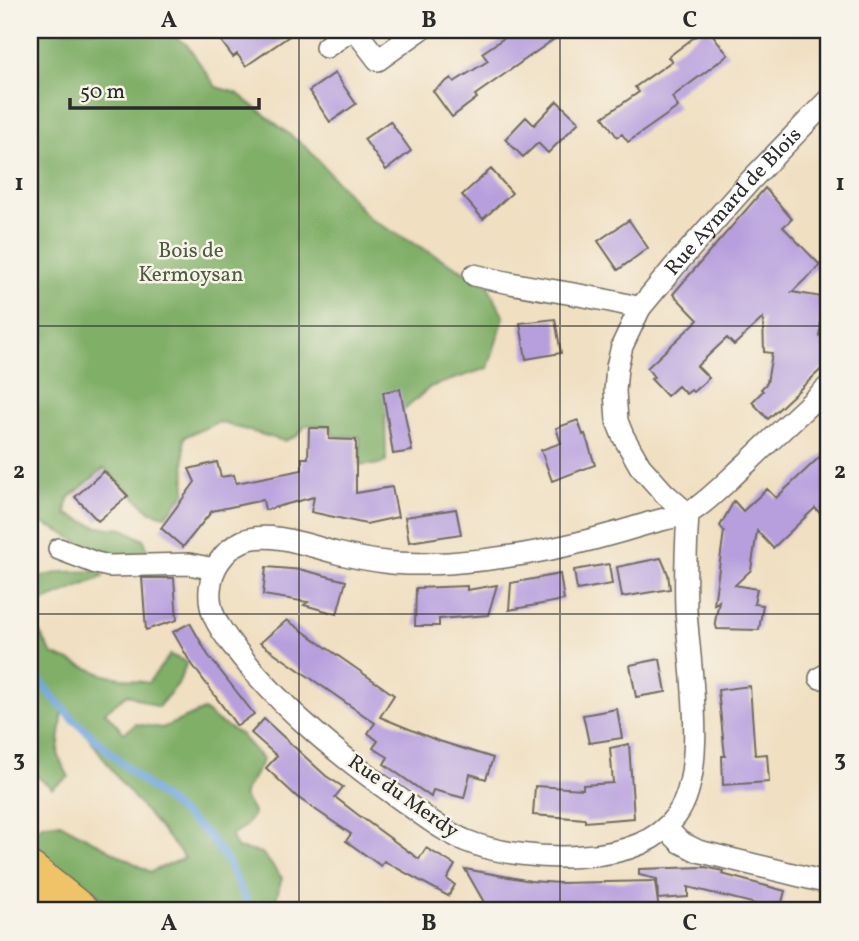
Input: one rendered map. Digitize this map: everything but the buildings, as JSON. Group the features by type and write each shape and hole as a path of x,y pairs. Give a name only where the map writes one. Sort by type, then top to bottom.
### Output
{"main road":[{"path":"30,870 81,911"}],"street":[{"path":"326,47 353,30 378,60 420,30"},
{"name":"Rue Aymard de Blois","path":"688,514 664,493 640,466 617,421 615,391 622,346 640,308 674,267 749,182 829,99"},
{"path":"474,275 640,308"},
{"path":"59,549 109,566 188,564 214,569 231,548 249,539 262,537 288,540 361,559 392,563 433,564 546,551 688,514 717,491 829,386"},
{"name":"Rue du Merdy","path":"214,569 210,593 214,616 226,637 273,692 316,733 387,790 446,831 468,841 508,852 582,857 629,849 648,840 666,828 684,803 692,774 694,752 686,607 688,514"},
{"path":"666,828 680,842 698,851 829,883"}],"green space":[{"name":"Bois de Kermoysan","path":"30,30 164,30 187,45 216,87 237,93 308,149 370,219 487,284 504,317 488,368 430,387 404,410 385,416 386,462 360,465 360,437 333,436 331,426 306,425 297,436 284,441 219,422 184,437 185,493 166,516 151,512 104,468 68,499 66,514 98,527 123,529 144,540 149,555 106,560 65,534 30,517"},
{"path":"100,571 103,577 34,605 40,633 52,654 105,675 148,683 170,655 187,662 178,684 158,707 127,694 105,712 124,733 136,724 162,728 204,710 240,734 263,760 243,795 254,814 245,826 231,835 237,848 262,853 282,878 276,899 277,911 121,911 40,854 30,841 30,837 43,824 60,823 150,872 185,858 119,780 90,739 63,710 58,752 69,777 52,788 30,771 30,579 62,572"}],"waterway":[{"path":"30,666 74,720 206,833 226,859 251,911"}]}
